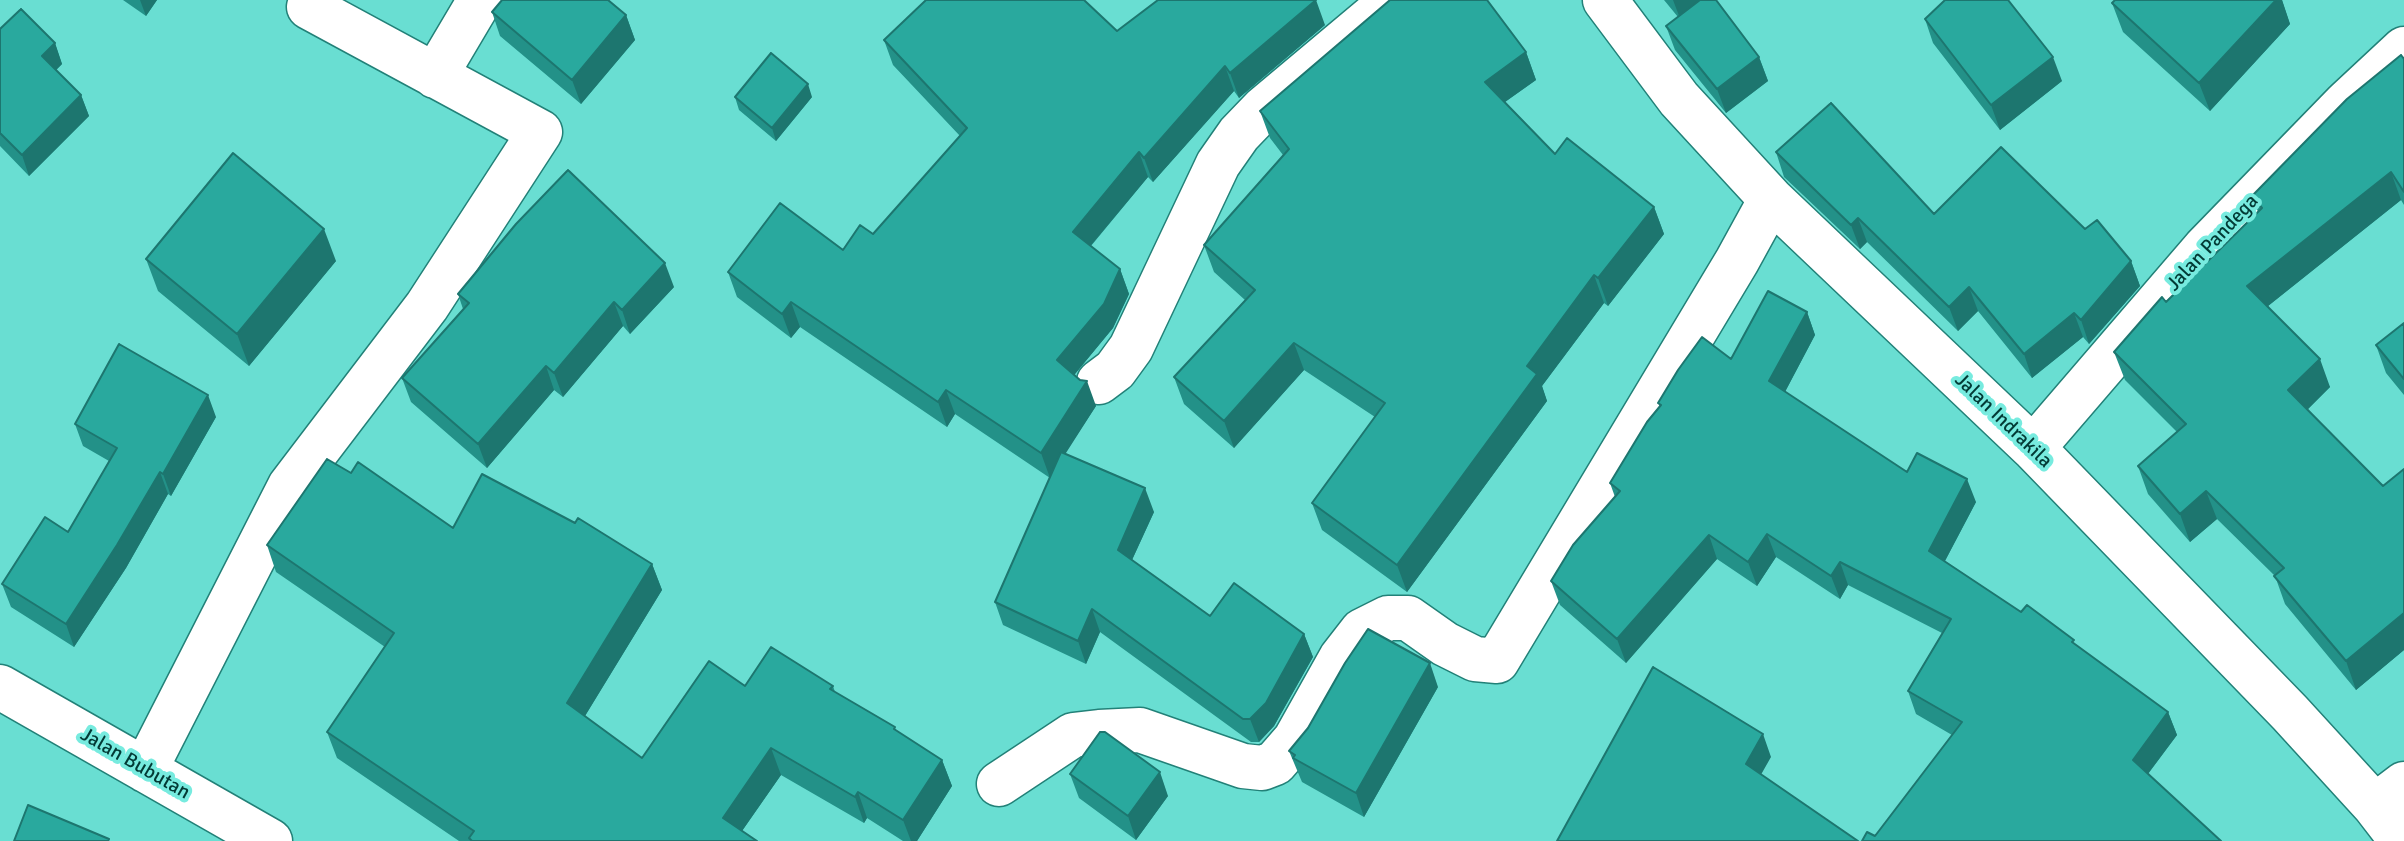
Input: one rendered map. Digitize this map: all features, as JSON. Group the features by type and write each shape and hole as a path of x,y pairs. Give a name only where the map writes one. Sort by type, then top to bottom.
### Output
{"street":[{"path":"435,76 480,0"},
{"path":"1099,382 1115,370 1131,348 1218,164 1239,134 1264,108 1393,0"},
{"name":"Jalan Indrakila","path":"1605,0 1679,99 1771,199 2033,448 2290,713 2389,795 2402,841"},
{"path":"145,770 290,486 427,306 540,132 309,7"},
{"name":"Jalan Pandega","path":"2033,448 2205,248 2346,103 2404,49"},
{"path":"999,784 1073,735 1099,732 1140,730 1243,766 1262,768 1275,763 1295,740 1341,658 1362,631 1388,618 1408,618 1445,644 1475,659 1497,661 1771,199"},
{"name":"Jalan Bubutan","path":"0,687 270,841"}],"building":[{"path":"502,0 608,0 626,15 572,80 492,12"},
{"path":"926,0 1084,0 1117,31 1158,0 1316,0 1230,73 1225,66 1144,158 1139,152 1073,232 1120,269 1104,304 1057,360 1080,380 1087,381 1041,453 946,390 938,402 791,302 782,314 728,272 780,203 843,250 860,225 873,234 967,128 884,40"},
{"path":"1390,0 1487,0 1526,52 1485,82 1555,154 1567,138 1654,207 1598,278 1594,275 1527,366 1537,374 1397,565 1312,503 1385,403 1294,343 1224,421 1174,377 1255,290 1204,245 1289,149 1260,111"},
{"path":"1700,0 1716,0 1759,57 1717,89 1666,26"},
{"path":"1945,0 2008,0 2053,57 1991,105 1925,19"},
{"path":"2115,0 2276,0 2199,83 2112,3"},
{"path":"21,9 55,43 42,56 81,95 22,155 0,133 0,29"},
{"path":"771,53 808,84 772,128 735,97"},
{"path":"2401,55 2404,59 2404,192 2391,172 2247,286 2320,359 2288,390 2383,486 2404,469 2404,613 2346,661 2274,576 2284,568 2206,491 2180,514 2138,466 2186,424 2114,352 2162,297 2166,302 2262,208 2252,196 2347,99"},
{"path":"1831,103 1934,214 2001,147 2085,229 2097,220 2131,261 2081,320 2074,313 2024,354 1969,287 1949,307 1858,218 1851,225 1776,152"},
{"path":"233,153 324,229 237,334 146,259"},
{"path":"568,170 665,263 622,310 614,302 554,373 546,366 478,444 402,378 469,303 458,294 516,224"},
{"path":"1768,291 1807,312 1769,381 1907,472 1917,453 1967,479 1929,551 2021,612 2027,605 2168,712 2133,760 2221,841 1862,841 1867,832 1875,836 1962,722 1908,691 1951,619 1840,562 1831,576 1767,534 1748,562 1709,535 1617,639 1551,581 1573,545 1620,491 1610,483 1647,422 1661,405 1658,403 1678,370 1702,337 1731,359"},
{"path":"2404,323 2404,379 2376,345"},
{"path":"119,344 208,395 163,474 160,472 66,624 2,584 45,517 68,532 117,448 75,424"},
{"path":"1061,452 1145,488 1118,550 1210,616 1234,583 1304,634 1266,703 1250,719 1243,719 1092,609 1078,641 995,602"},
{"path":"327,459 351,473 358,462 453,528 482,474 575,523 578,518 652,564 567,703 642,758 709,661 745,686 771,647 833,686 830,689 895,727 942,760 903,820 858,792 855,797 771,748 723,818 757,841 472,841 469,838 474,831 327,732 394,633 267,545"},
{"path":"1368,629 1430,663 1356,793 1293,758 1295,755 1289,751 1308,728"},
{"path":"1653,667 1763,734 1746,764 1858,841 1557,841"},
{"path":"1100,732 1105,732 1160,772 1128,816 1070,774"},
{"path":"28,805 109,839 14,841"}]}
